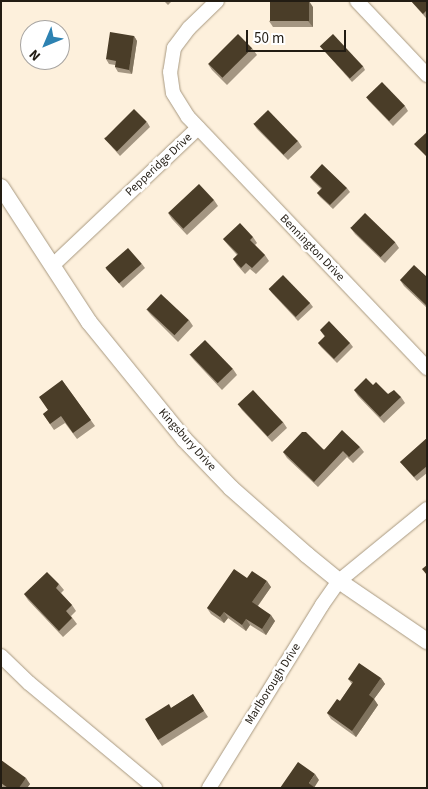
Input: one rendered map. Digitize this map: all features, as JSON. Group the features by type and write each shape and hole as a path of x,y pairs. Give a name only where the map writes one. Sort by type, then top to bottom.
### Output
{"street":[{"name":"Pepperidge Drive","path":"52,266 198,128 188,117 173,94 170,83 171,57 179,39 217,1"},
{"path":"357,1 427,75"},
{"name":"Bennington Drive","path":"198,128 427,368"},
{"name":"Kingsbury Drive","path":"1,187 89,322 184,439 231,488 339,581 427,641"},
{"name":"Marlborough Drive","path":"209,788 322,605 339,581 427,509"},
{"path":"1,656 29,683 155,788"}],"building":[{"path":"270,1 309,1 309,21 270,21"},
{"path":"411,1 427,1 427,10 423,14"},
{"path":"110,32 134,36 129,70 115,67 116,61 106,59"},
{"path":"238,34 252,48 222,78 208,64"},
{"path":"333,34 363,66 350,78 320,46"},
{"path":"382,82 405,106 389,121 366,97"},
{"path":"134,109 147,122 117,151 104,139"},
{"path":"268,110 298,141 283,155 254,124"},
{"path":"427,132 427,157 414,144"},
{"path":"322,164 347,188 330,205 317,193 322,188 310,177"},
{"path":"199,184 214,200 183,229 168,213"},
{"path":"365,213 395,242 381,257 350,228"},
{"path":"240,223 253,237 250,240 265,255 252,268 246,263 241,268 233,259 238,254 223,239"},
{"path":"128,248 142,264 119,284 105,268"},
{"path":"414,265 427,277 427,306 400,280"},
{"path":"283,275 310,303 296,317 269,289"},
{"path":"161,294 189,320 174,335 147,309"},
{"path":"329,321 350,343 334,359 318,343 325,336 320,330"},
{"path":"205,340 233,369 218,383 190,355"},
{"path":"366,378 373,385 376,382 388,394 394,390 401,397 380,417 354,390"},
{"path":"62,380 91,420 73,433 61,416 50,424 43,414 48,410 39,397"},
{"path":"253,390 283,422 268,437 238,404"},
{"path":"342,430 360,447 349,457 343,451 314,482 283,452 302,432 306,432 324,450"},
{"path":"427,438 427,466 414,477 400,462"},
{"path":"427,565 427,575 422,569"},
{"path":"234,569 247,578 252,571 267,581 252,602 271,615 262,629 246,619 242,625 224,612 220,617 207,608"},
{"path":"47,572 59,584 56,588 72,605 66,611 72,618 59,631 24,594"},
{"path":"359,663 381,678 369,695 374,699 352,731 327,713 337,699 340,701 353,682 348,679"},
{"path":"193,694 204,711 158,740 145,719 169,704 171,708"},
{"path":"1,760 26,778 19,788 8,788 1,783"},
{"path":"298,762 315,774 309,783 315,788 280,788"}]}
